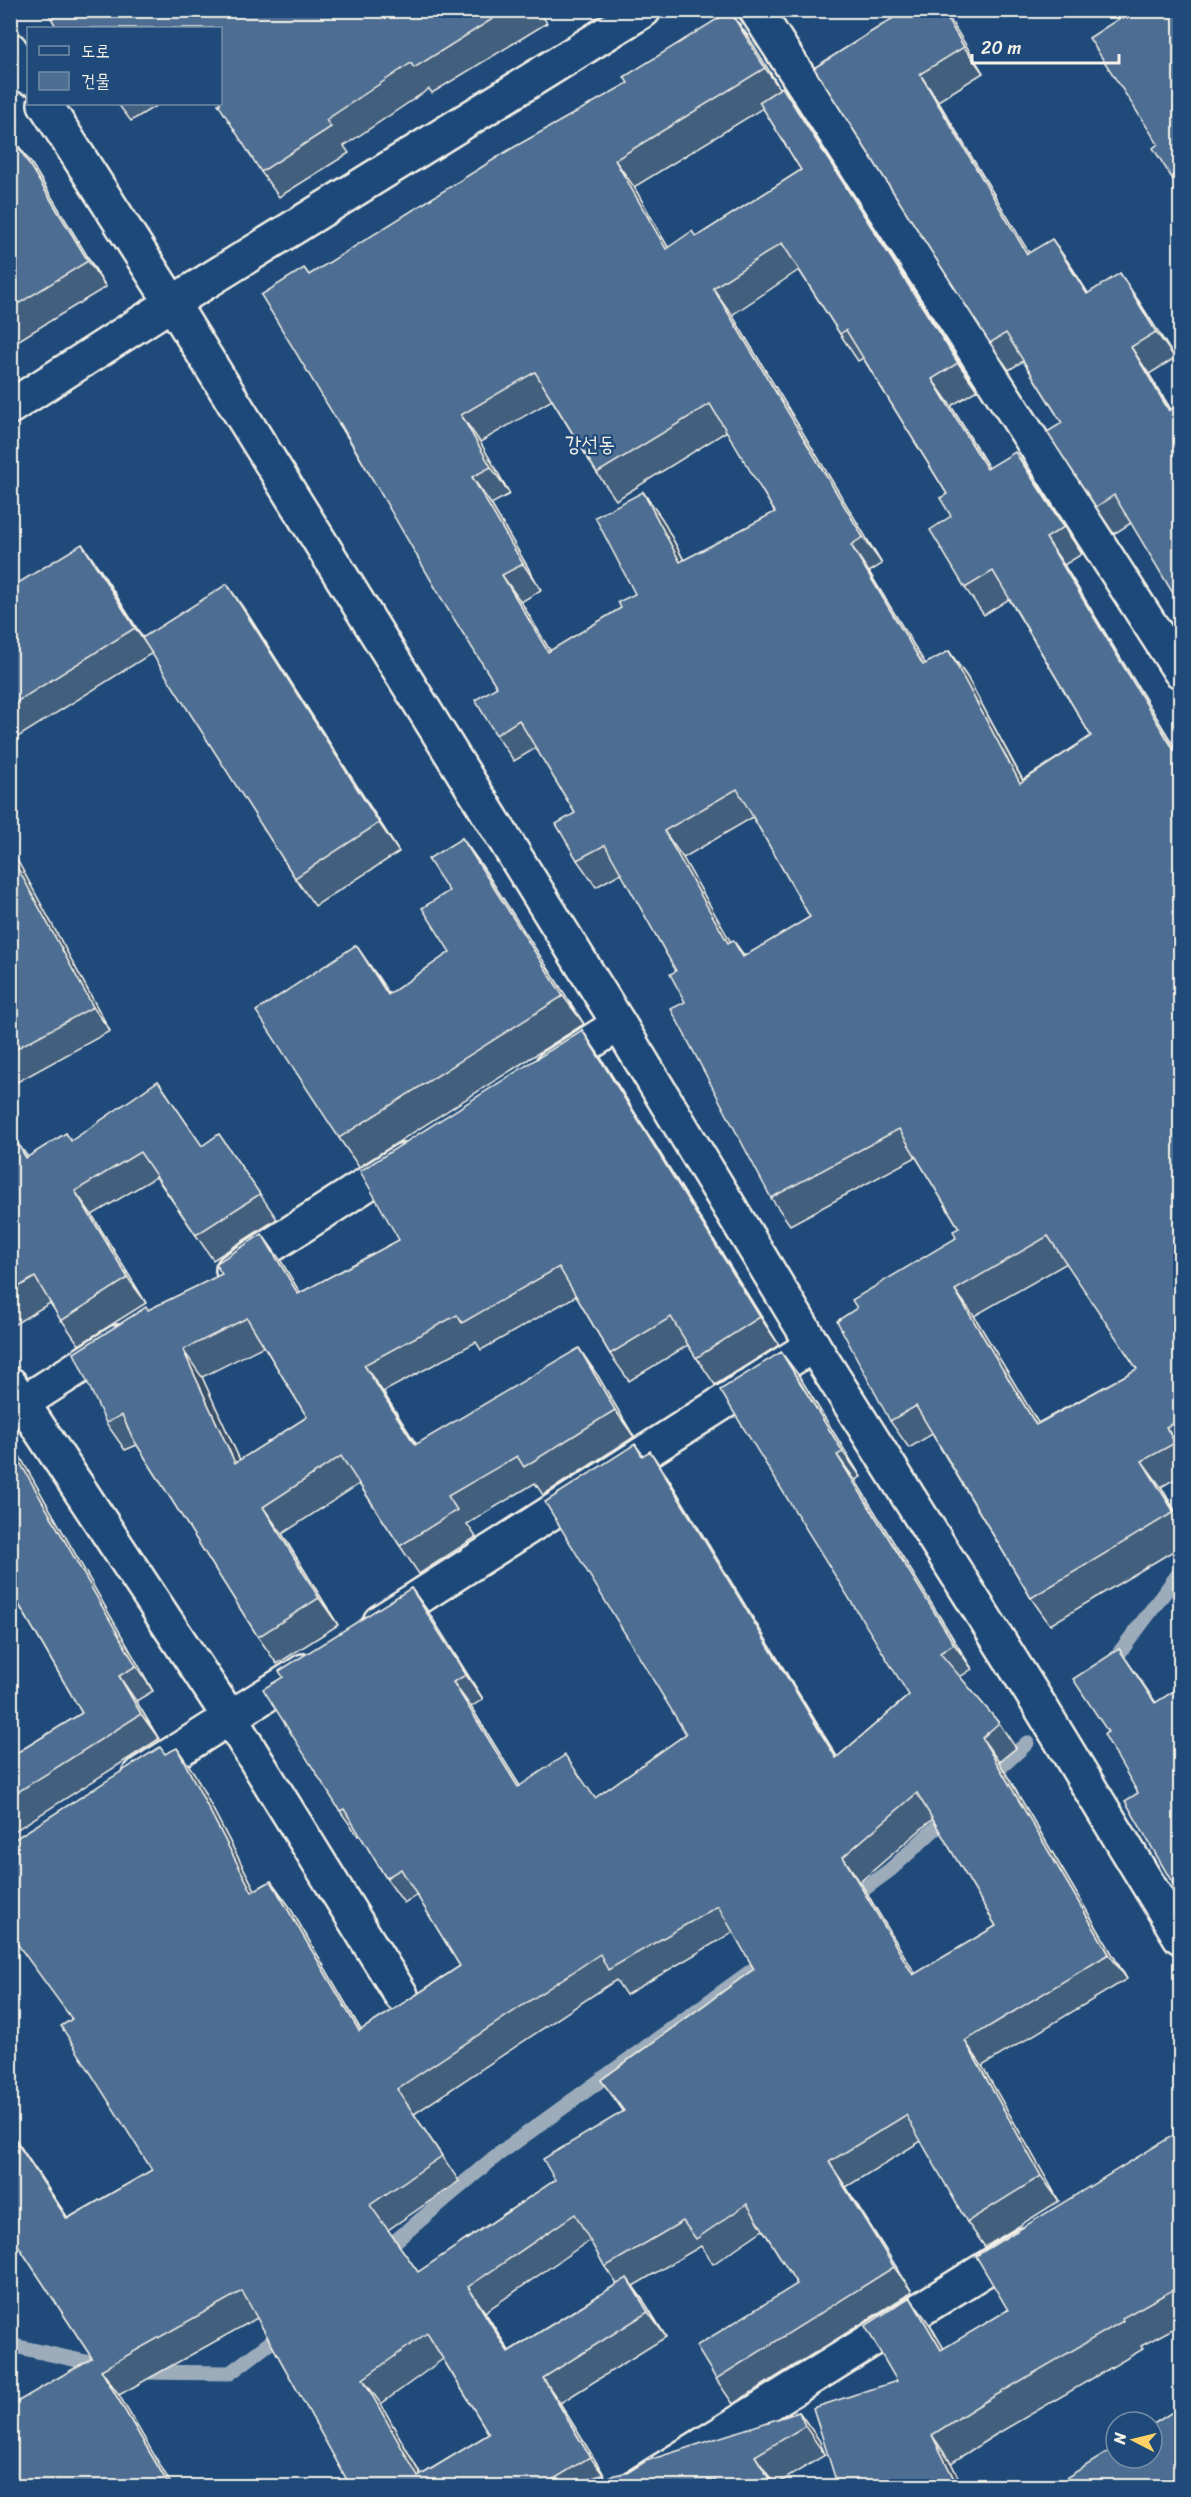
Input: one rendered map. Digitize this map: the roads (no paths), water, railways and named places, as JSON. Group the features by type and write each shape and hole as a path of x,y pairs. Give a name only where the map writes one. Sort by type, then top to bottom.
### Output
{"street":[{"path":"10,407 172,303 644,10"},
{"path":"756,10 1180,671"},
{"path":"10,49 27,75"},
{"path":"46,105 172,303 618,1024 813,1345 1043,1711 1180,1937"},
{"path":"528,1082 618,1024"},
{"path":"205,1288 427,1146"},
{"path":"144,1326 15,1399 230,1718 401,1995"},
{"path":"110,1793 813,1345"},
{"path":"637,2487 1050,2229"}],"waterway":[{"path":"1117,1656 1180,1572"},
{"path":"987,1780 1027,1743"},
{"path":"849,1900 890,1870 952,1813"},
{"path":"380,2254 496,2156 769,1958"},
{"path":"137,2372 230,2373 287,2330"},
{"path":"10,2345 104,2366"}],"district":[{"name":"강선동","path":"590,444"}]}
